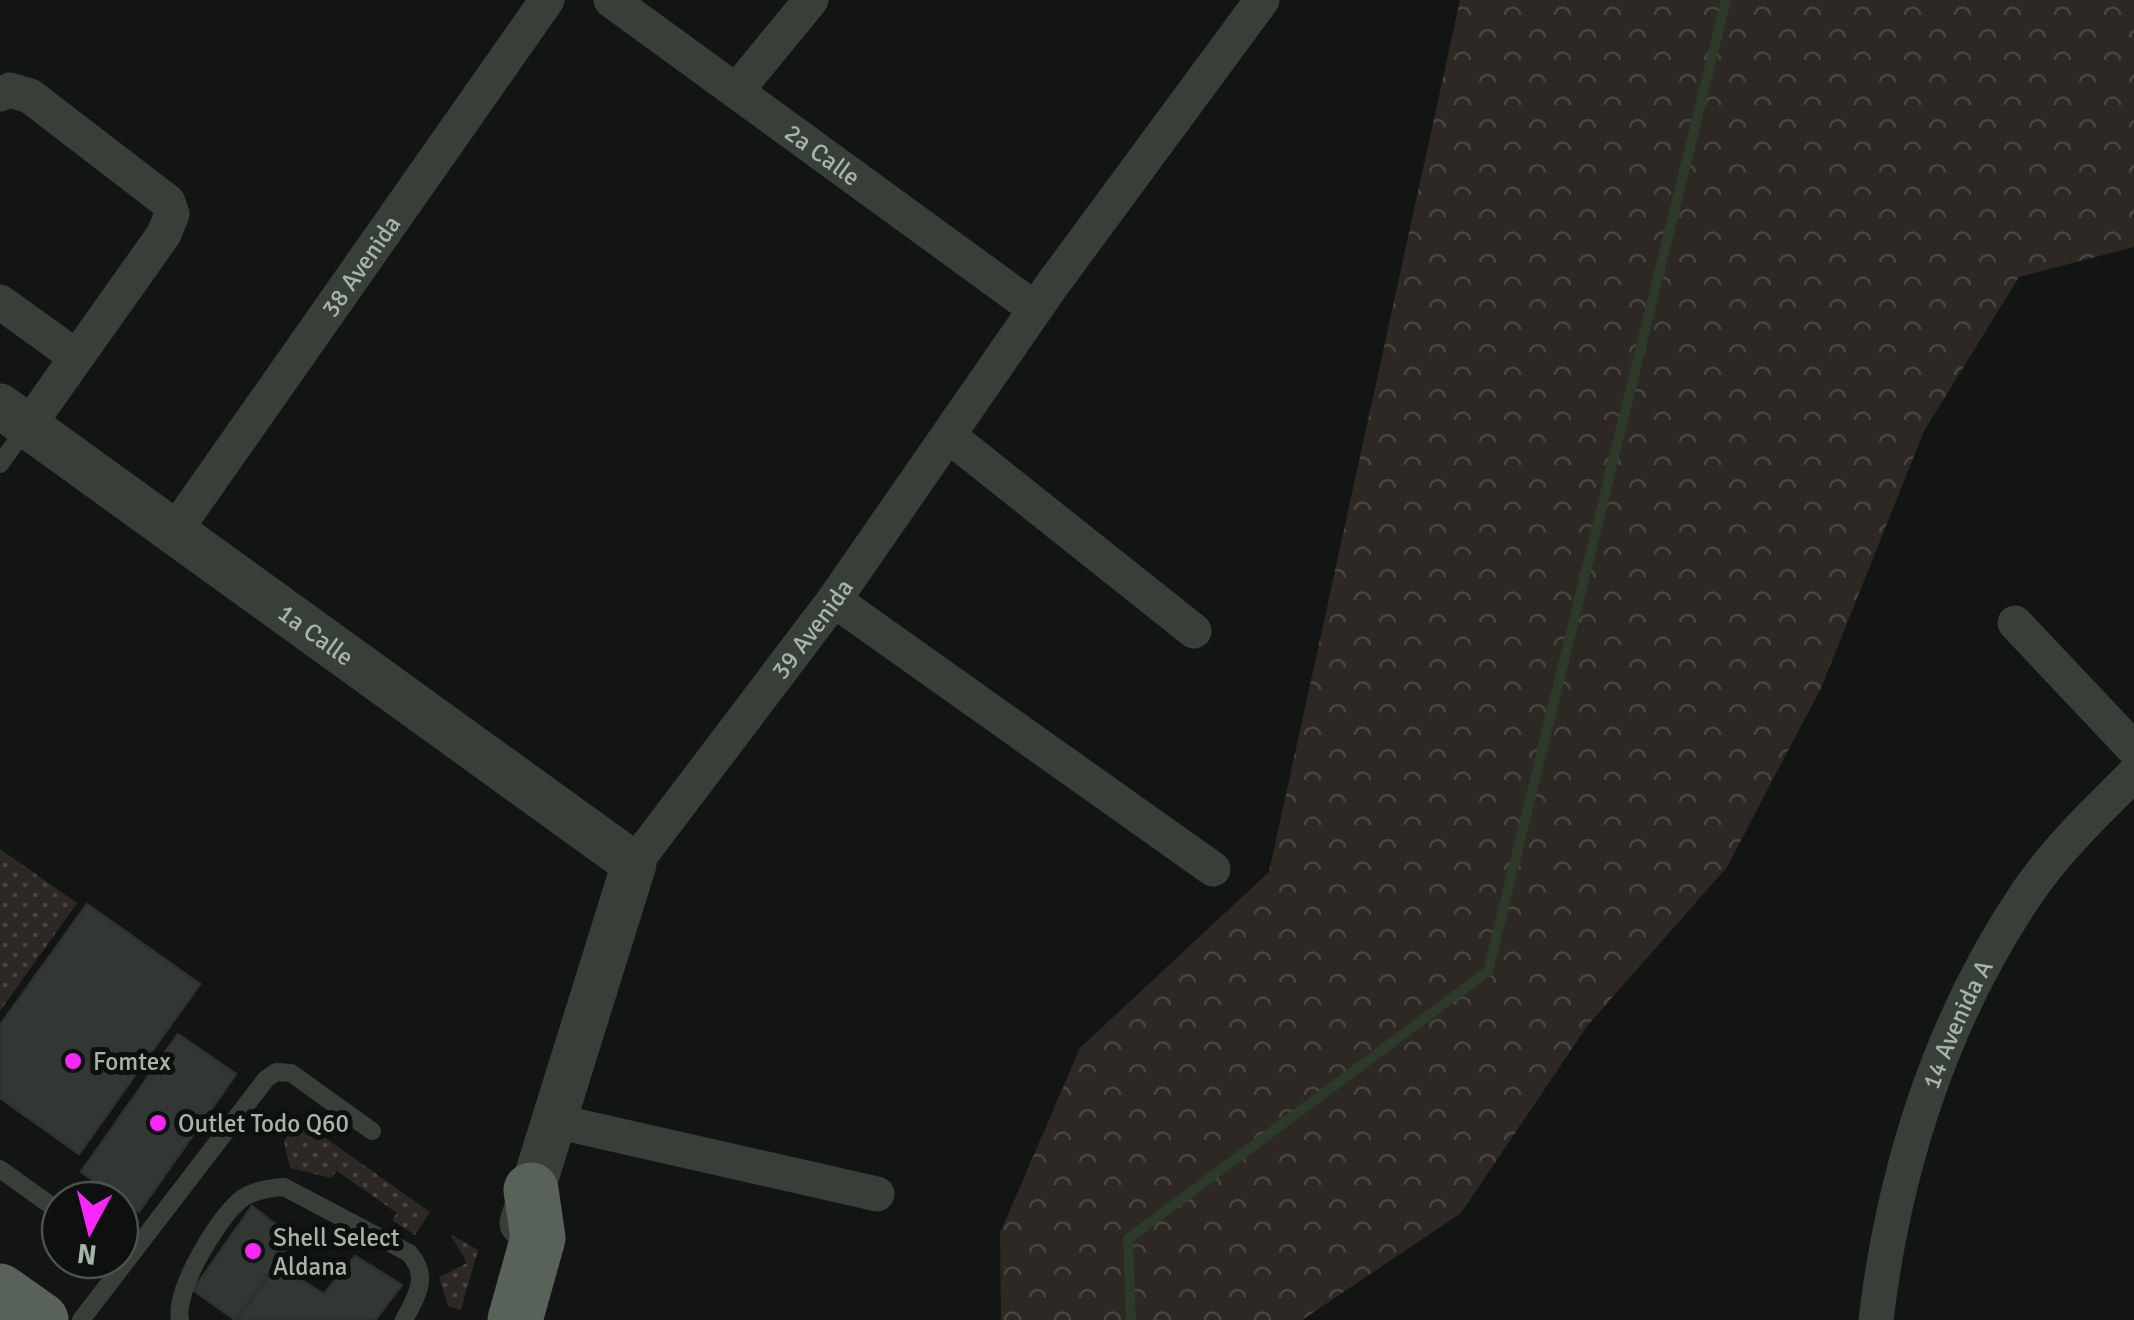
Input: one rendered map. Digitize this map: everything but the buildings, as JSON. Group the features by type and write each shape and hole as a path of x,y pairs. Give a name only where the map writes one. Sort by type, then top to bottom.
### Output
{"highway":[{"path":"516,1320 538,1238 532,1190"},
{"path":"0,1291 41,1320"}],"street":[{"name":"38 Avenida","path":"174,532 547,0"},
{"name":"2a Calle","path":"611,0 1035,310"},
{"path":"737,90 811,0"},
{"name":"39 Avenida","path":"496,1320 532,1190 634,864 834,600 1035,310 1262,0"},
{"path":"0,94 10,90 30,96 168,202 172,214 164,234 75,356 14,416"},
{"path":"0,302 75,356"},
{"name":"1a Calle","path":"14,416 634,864"},
{"path":"949,436 1194,631"},
{"path":"834,600 1213,869"},
{"path":"2015,623 2134,749"},
{"name":"14 Avenida A","path":"1876,1320 1912,1136 1945,1046 1990,955 2028,892 2075,833 2134,774"},
{"path":"556,1121 877,1194"}],"lane":[{"path":"0,464 14,416"},
{"path":"140,1237 266,1079 276,1072 290,1073 372,1130"},
{"path":"0,1169 40,1198"},
{"path":"180,1320 177,1306 182,1284 239,1201 263,1189 284,1186 409,1253 419,1264 422,1284 404,1320"},
{"path":"81,1320 108,1280"}],"green space":[{"path":"1460,0 2134,0 2134,247 2019,277 1924,431 1821,688 1727,867 1588,1025 1461,1213 1302,1320 1001,1320 1000,1233 1080,1048 1269,872"},
{"path":"0,849 77,903 0,1011"},
{"path":"297,1118 430,1212 415,1235 392,1220 397,1213 337,1171 331,1178 290,1168 284,1142"},
{"path":"450,1234 478,1250 461,1310 448,1306 439,1277 467,1263"}],"waterway":[{"path":"1131,1320 1128,1239 1488,971 1726,0"}],"place":[{"name":"Fomtex","path":"73,1061"},
{"name":"Outlet Todo Q60","path":"158,1123"},
{"name":"Shell Select Aldana","path":"253,1251"}]}
